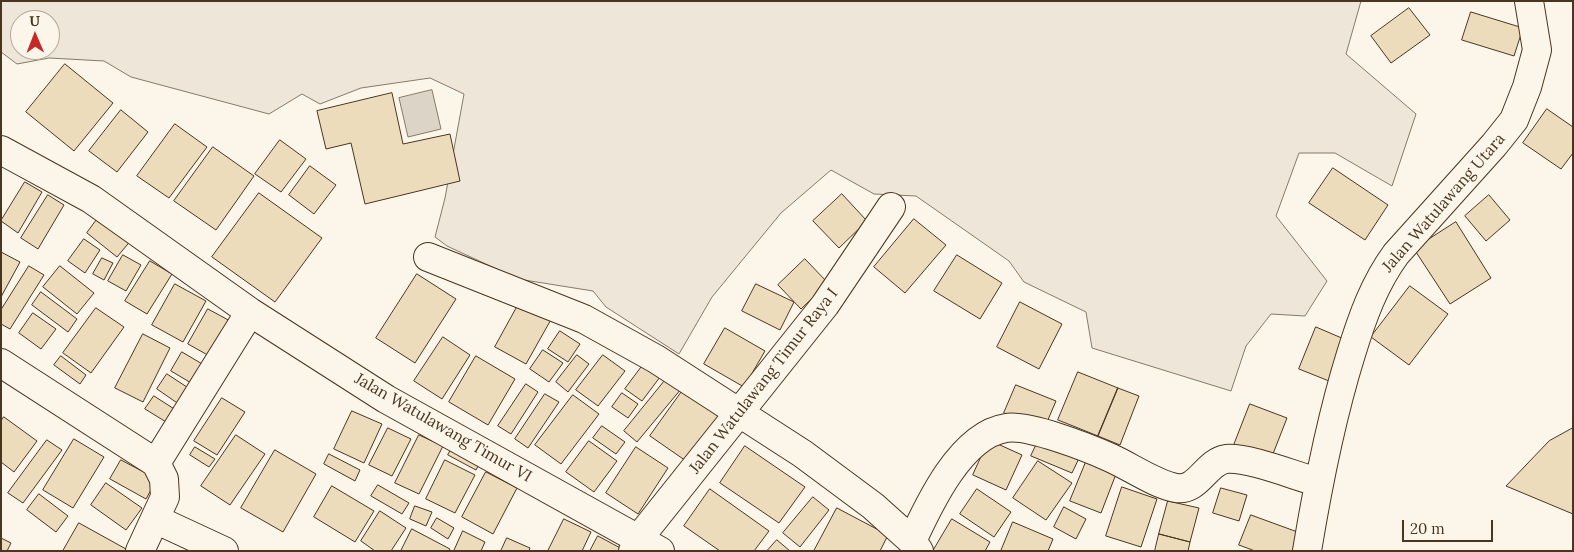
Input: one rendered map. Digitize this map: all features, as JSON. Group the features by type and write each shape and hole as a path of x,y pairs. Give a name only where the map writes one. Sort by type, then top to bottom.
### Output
{"street":[{"name":"Jalan Watulawang Utara","path":"1307,551 1318,482 1336,402 1359,328 1382,273 1396,254 1494,145 1514,120 1527,88 1537,50 1529,1"},
{"name":"Jalan Watulawang Timur VI","path":"1,150 92,200 250,312 386,398 644,547"},
{"name":"Jalan Watulawang Timur Raya I","path":"644,547 740,414 825,305 891,207"},
{"path":"428,258 584,319 656,359 803,454 873,506 915,546 932,499 970,446 988,434 1005,428 1020,427 1094,450 1158,482 1177,488 1190,487 1215,462 1227,459 1247,462 1318,482"},
{"path":"156,463 250,312"},
{"path":"1,363 156,463 164,479 166,497 140,551"},
{"path":"155,519 224,551"}],"shaded area":[{"path":"1,1 1361,1 1346,54 1416,114 1392,186 1335,153 1299,153 1276,216 1327,281 1305,316 1271,314 1246,346 1231,391 1092,348 1086,312 1024,282 1009,261 916,196 874,194 831,170 781,213 712,297 679,354 606,307 593,291 518,279 447,246 435,237 445,198 464,94 430,78 361,88 320,104 302,94 269,114 131,77 104,61 60,59 60,10 10,10 10,59 1,52"},
{"path":"12,60 38,60 17,64"},
{"path":"432,90 441,129 408,137 399,98"}],"building":[{"path":"1409,8 1430,35 1391,63 1371,36"},
{"path":"1471,12 1523,28 1514,56 1462,40"},
{"path":"65,64 113,103 74,151 26,112"},
{"path":"392,93 403,144 450,134 460,181 365,204 351,143 326,149 317,111"},
{"path":"1547,109 1573,127 1573,153 1561,169 1523,143"},
{"path":"121,110 148,132 117,172 89,151"},
{"path":"175,124 207,147 169,198 137,176"},
{"path":"280,140 306,159 281,192 255,174"},
{"path":"213,147 254,176 216,230 174,201"},
{"path":"310,166 336,185 314,214 289,195"},
{"path":"1333,168 1388,205 1365,240 1309,203"},
{"path":"25,182 42,192 18,233 1,221"},
{"path":"259,193 322,238 275,302 212,257"},
{"path":"842,194 867,221 839,248 813,221"},
{"path":"48,195 64,205 38,249 21,238"},
{"path":"1489,195 1510,220 1486,241 1465,216"},
{"path":"101,214 132,239 117,257 87,233"},
{"path":"914,219 946,245 905,293 874,267"},
{"path":"1456,222 1491,278 1450,304 1414,249"},
{"path":"84,239 100,250 85,273 68,261"},
{"path":"1,252 20,262 1,297"},
{"path":"123,255 141,265 126,291 108,281"},
{"path":"957,255 1002,283 980,319 934,291"},
{"path":"102,258 113,263 104,280 93,274"},
{"path":"805,259 828,283 801,309 778,285"},
{"path":"150,261 172,274 147,314 125,301"},
{"path":"29,266 44,275 10,329 1,324 1,310"},
{"path":"60,266 94,293 77,314 43,287"},
{"path":"417,274 456,299 415,363 376,338"},
{"path":"175,284 206,301 183,342 152,325"},
{"path":"756,284 794,302 780,330 742,311"},
{"path":"1410,286 1448,314 1409,365 1371,337"},
{"path":"41,292 77,319 68,332 32,305"},
{"path":"522,298 553,316 526,364 495,347"},
{"path":"1020,302 1062,324 1039,369 997,347"},
{"path":"96,308 124,327 91,373 63,353"},
{"path":"208,309 232,322 213,358 188,344"},
{"path":"33,313 56,329 41,349 19,333"},
{"path":"1316,327 1351,342 1334,383 1299,369"},
{"path":"725,328 765,351 744,387 704,364"},
{"path":"560,331 580,344 568,362 548,349"},
{"path":"143,334 170,348 143,402 115,388"},
{"path":"443,337 470,355 442,399 414,381"},
{"path":"543,350 563,363 549,382 530,369"},
{"path":"182,352 209,368 198,387 171,371"},
{"path":"577,355 589,364 568,392 556,382"},
{"path":"603,355 625,371 598,406 576,390"},
{"path":"61,356 86,375 80,384 54,365"},
{"path":"476,356 515,379 488,425 449,402"},
{"path":"646,361 663,373 642,401 625,389"},
{"path":"1078,372 1118,388 1098,436 1058,420"},
{"path":"167,374 193,391 183,407 157,389"},
{"path":"667,378 681,389 637,442 624,431"},
{"path":"526,384 538,392 511,434 498,426"},
{"path":"1016,385 1056,401 1044,429 1004,413"},
{"path":"1118,388 1139,396 1120,445 1098,436"},
{"path":"683,390 721,418 689,463 650,436"},
{"path":"622,393 638,404 628,418 612,407"},
{"path":"545,394 559,402 528,448 515,439"},
{"path":"573,395 599,414 561,464 535,445"},
{"path":"154,396 179,412 171,425 145,409"},
{"path":"222,398 245,412 217,455 194,441"},
{"path":"1250,404 1287,418 1271,459 1234,445"},
{"path":"352,411 382,424 364,463 334,449"},
{"path":"4,417 37,441 14,472 1,462 1,421"},
{"path":"602,426 625,442 616,454 593,438"},
{"path":"388,428 411,439 392,476 369,465"},
{"path":"1573,428 1573,514 1506,486 1549,441"},
{"path":"236,435 265,454 230,505 201,486"},
{"path":"419,435 443,446 419,494 395,483"},
{"path":"1040,437 1081,454 1072,473 1031,456"},
{"path":"74,439 104,457 73,508 43,490"},
{"path":"47,440 62,450 23,503 8,493"},
{"path":"989,440 1022,455 1006,490 973,475"},
{"path":"589,441 617,461 594,492 566,472"},
{"path":"454,444 482,458 476,470 448,455"},
{"path":"745,446 805,487 779,523 720,483"},
{"path":"195,447 215,459 209,467 190,455"},
{"path":"636,447 668,468 638,514 606,493"},
{"path":"275,450 316,474 283,532 241,508"},
{"path":"329,454 360,470 355,481 324,464"},
{"path":"121,460 157,479 146,499 110,479"},
{"path":"445,460 475,475 455,513 426,499"},
{"path":"1038,461 1072,483 1046,520 1013,498"},
{"path":"1086,462 1116,474 1101,513 1070,501"},
{"path":"486,472 517,488 493,534 462,517"},
{"path":"106,483 142,508 126,530 91,505"},
{"path":"378,485 409,503 402,514 371,496"},
{"path":"332,486 374,511 355,542 314,517"},
{"path":"1122,487 1157,499 1141,547 1106,536"},
{"path":"1221,488 1247,495 1239,521 1213,513"},
{"path":"710,489 769,531 754,551 720,551 684,526"},
{"path":"977,489 1011,512 994,537 960,514"},
{"path":"39,494 68,516 56,532 27,510"},
{"path":"813,497 829,510 800,547 783,533"},
{"path":"1168,501 1199,508 1190,542 1159,534"},
{"path":"415,506 432,512 426,526 410,519"},
{"path":"1064,507 1086,519 1076,539 1054,527"},
{"path":"837,508 888,535 880,551 814,551"},
{"path":"380,511 406,528 391,551 375,551 361,541"},
{"path":"1251,515 1303,534 1297,551 1255,551 1239,545"},
{"path":"437,518 454,528 448,539 431,528"},
{"path":"564,519 591,532 582,551 548,551"},
{"path":"952,519 990,542 985,551 933,551"},
{"path":"1013,522 1053,539 1048,551 1001,551"},
{"path":"79,523 126,549 125,551 63,551"},
{"path":"412,529 450,549 449,551 401,551"},
{"path":"463,531 485,542 481,551 454,551"},
{"path":"1159,534 1190,542 1188,551 1155,551"},
{"path":"598,536 626,551 590,551"},
{"path":"1,538 11,543 7,551 1,551"},
{"path":"507,538 530,548 529,551 501,551"},
{"path":"777,540 790,551 767,551"}]}
